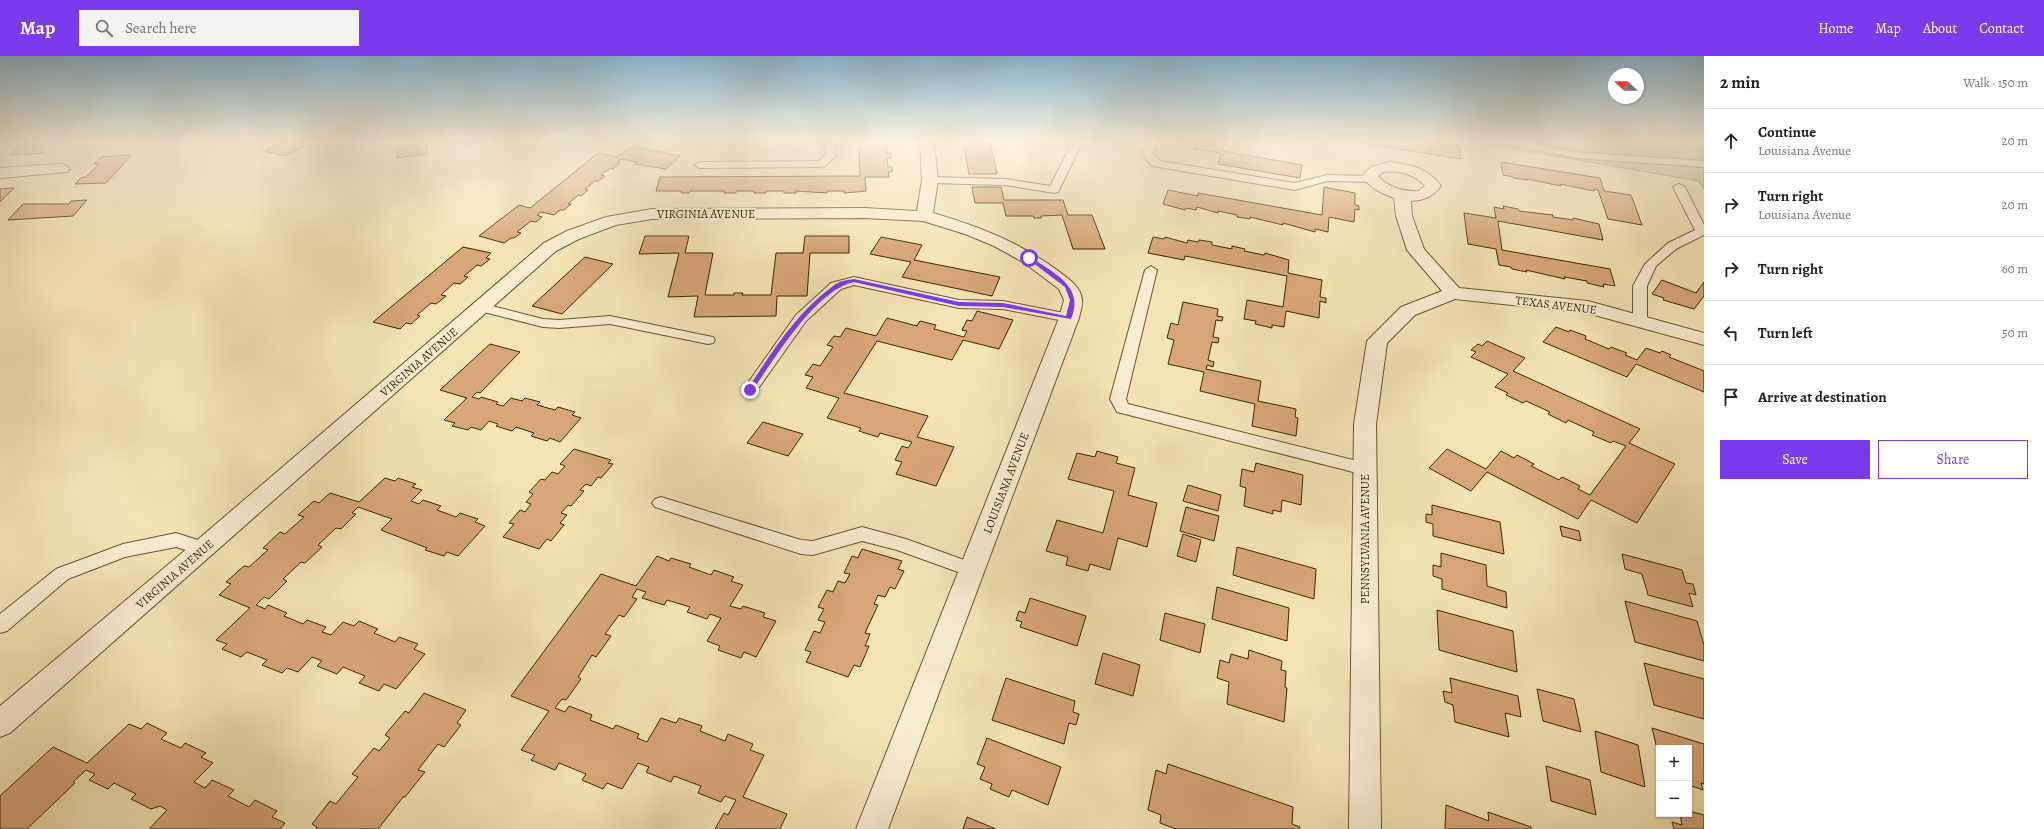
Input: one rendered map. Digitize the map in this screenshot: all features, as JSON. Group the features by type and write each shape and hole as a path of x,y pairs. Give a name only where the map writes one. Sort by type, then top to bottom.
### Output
{"street":[{"path":"1372,179 1380,186 1402,194 1424,194 1431,191 1433,186 1425,177"},
{"path":"924,216 930,180"},
{"path":"1402,194 1404,216 1416,250 1454,293"},
{"name":"VIRGINIA AVENUE","path":"0,724 204,549 550,247 573,235 612,221 652,214 864,213 924,216"},
{"name":"LOUISIANA AVENUE","path":"872,829 1069,318 1073,300 1067,286 1056,276 1029,258 1000,242 971,230 924,216"},
{"name":"TEXAS AVENUE","path":"1454,293 1588,307 1704,339"},
{"name":"PENNSYLVANIA AVENUE","path":"1365,829 1365,424 1377,341 1408,311 1454,293"}],"lane":[{"path":"930,180 1005,182 1054,190 1060,177"},
{"path":"1235,177 1295,187 1327,178 1372,179"},
{"path":"1640,322 1640,286 1651,264 1672,246 1702,231 1679,187"},
{"path":"1151,270 1118,399 1122,408 1365,469"},
{"path":"750,390 801,318 836,286 844,282 854,281 959,304 1003,305 1069,318"},
{"path":"481,307 543,323 559,324 592,320 610,320 708,340"},
{"path":"661,503 801,547 813,548 862,534 900,544 972,570"},
{"path":"0,625 62,574 123,550 176,540 204,549"}],"green space":[{"path":"1676,177 1704,177 1704,189 1699,181"}],"building":[{"path":"82,177 111,177 106,183 75,184"},
{"path":"568,177 603,177 598,181 595,181 585,189 588,190 581,196 578,195 564,210 560,210 554,215 541,212 537,215 542,217 536,222 531,221 517,232 521,233 504,243 479,236 519,205 530,208"},
{"path":"660,177 865,177 866,191 844,193 844,191 827,191 827,193 796,191 796,193 784,193 784,191 766,191 766,193 754,193 754,191 736,191 736,193 724,193 725,191 690,191 689,193 681,193 682,191 656,191"},
{"path":"1513,177 1600,178 1604,191 1631,195 1642,225 1608,219 1598,190 1594,189 1594,191 1560,184 1561,186"},
{"path":"972,187 1001,187 1004,200 1063,200 1068,215 1092,215 1105,249 1073,249 1062,215 1041,216 1041,218 1034,218 1033,216 1006,216 1003,203 975,203"},
{"path":"1324,187 1355,193 1355,205 1359,206 1359,210 1355,209 1354,222 1329,217 1328,232 1315,229 1315,232 1283,223 1283,225 1250,217 1250,219 1237,217 1237,215 1218,211 1218,213 1197,207 1196,210 1186,208 1185,210 1163,204 1168,190 1198,196 1198,193 1322,215"},
{"path":"14,188 0,202 0,189"},
{"path":"87,200 73,216 8,220 23,204 69,204 71,201"},
{"path":"1503,206 1518,209 1519,211 1553,215 1553,217 1573,220 1573,218 1599,224 1603,240 1498,221 1502,250 1610,269 1615,286 1603,284 1604,287 1587,283 1587,281 1564,277 1565,279 1526,270 1527,272 1512,269 1511,267 1499,265 1496,249 1468,244 1464,213 1496,218 1494,207 1504,209"},
{"path":"645,236 689,236 685,253 713,253 705,295 734,295 734,293 743,293 742,295 771,295 776,253 803,253 805,236 849,236 849,253 810,253 807,296 777,296 776,316 694,317 698,296 668,297 679,253 639,254"},
{"path":"881,237 922,245 914,260 1000,277 992,296 902,277 911,262 870,254"},
{"path":"1153,237 1164,239 1165,237 1187,243 1188,240 1212,242 1212,245 1232,249 1232,246 1245,249 1244,251 1264,255 1265,253 1289,260 1288,273 1322,280 1320,297 1326,298 1326,303 1320,301 1319,318 1286,311 1284,327 1272,325 1272,328 1255,324 1256,321 1244,319 1247,300 1283,307 1287,276 1185,256 1184,260 1148,253"},
{"path":"463,247 491,253 486,258 490,259 481,266 477,265 464,276 468,277 460,284 454,283 441,295 446,296 436,304 431,303 417,315 420,316 411,324 406,323 400,329 373,322"},
{"path":"585,257 613,264 562,314 532,306"},
{"path":"1662,280 1696,293 1704,282 1704,296 1694,309 1663,300 1664,298 1652,294"},
{"path":"1183,302 1218,309 1217,316 1223,317 1222,321 1216,320 1213,337 1219,338 1218,343 1212,342 1208,360 1214,362 1213,367 1207,365 1206,369 1261,381 1258,401 1296,409 1295,417 1298,418 1296,436 1252,426 1255,404 1200,391 1204,372 1168,364 1174,340 1167,338 1171,323 1178,325"},
{"path":"977,311 1013,320 999,349 963,340 952,360 877,341 844,393 928,416 917,437 954,447 936,486 896,474 902,462 895,460 902,446 908,448 912,442 880,433 878,437 859,431 861,428 827,418 839,398 806,388 813,377 805,375 813,364 820,366 833,347 827,345 834,336 840,337 846,328 876,336 887,318 917,326 920,321 936,325 934,329 964,337 967,331 962,330 967,320 972,321"},
{"path":"1556,327 1586,336 1585,339 1609,349 1611,347 1627,353 1625,355 1637,360 1646,348 1660,353 1662,351 1671,355 1669,357 1704,371 1704,392 1636,364 1627,377 1543,342"},
{"path":"1487,341 1525,358 1513,371 1640,429 1629,443 1675,464 1637,523 1591,500 1578,519 1487,472 1471,491 1429,468 1447,449 1486,469 1501,451 1514,458 1517,455 1534,464 1531,466 1559,480 1562,477 1580,486 1578,489 1590,495 1626,446 1613,441 1611,443 1592,435 1594,432 1568,420 1566,423 1548,414 1550,412 1526,401 1523,403 1506,395 1508,393 1495,387 1508,374 1471,357 1476,352 1471,350 1478,344 1482,346"},
{"path":"490,344 520,352 480,393 477,392 472,397 479,399 481,397 498,402 496,404 503,406 511,398 522,401 525,398 540,402 537,405 555,410 558,407 575,412 572,415 581,418 560,442 550,438 547,441 531,436 534,433 516,427 512,431 496,426 498,424 489,421 481,430 471,427 468,430 452,426 455,423 444,420 467,398 440,390"},
{"path":"763,422 803,434 788,456 747,443"},
{"path":"574,449 611,460 608,463 613,464 601,478 598,477 591,486 586,484 580,490 584,491 571,506 568,505 561,513 567,515 560,523 564,525 551,541 547,539 539,549 503,537 514,524 509,523 520,510 525,512 531,504 526,502 533,494 529,492 541,479 545,480 552,472 558,474 565,466 560,464"},
{"path":"1097,451 1118,457 1116,463 1135,468 1128,495 1157,503 1147,547 1118,538 1110,570 1090,564 1088,571 1066,565 1068,557 1046,551 1057,520 1103,533 1114,491 1068,479 1077,453 1095,457"},
{"path":"1256,463 1303,475 1301,505 1282,500 1281,512 1273,510 1273,514 1244,506 1246,488 1240,486 1242,469 1254,472"},
{"path":"385,478 395,481 398,478 416,484 412,487 422,490 411,501 419,504 423,500 441,506 437,510 456,517 460,513 478,519 475,522 485,526 458,556 447,552 444,556 425,550 427,548 381,530 392,519 358,507 352,513 356,514 341,529 336,528 318,545 322,547 305,563 301,562 283,579 287,581 269,599 264,597 256,605 265,609 268,605 287,613 284,616 303,624 307,620 326,627 322,632 331,635 343,622 354,626 359,621 378,629 374,633 395,642 399,637 418,644 414,649 425,654 396,689 384,684 379,691 359,683 365,676 343,667 337,674 317,666 322,661 312,657 298,672 287,668 282,673 262,665 267,660 247,652 241,657 222,649 227,644 216,640 250,608 219,595 231,584 226,582 244,566 249,567 268,550 263,548 280,532 285,534 304,517 298,515 314,501 319,503 330,493 359,502"},
{"path":"1188,485 1221,495 1218,511 1183,501"},
{"path":"1432,505 1500,522 1504,554 1433,536 1433,524 1426,522 1426,514 1432,515"},
{"path":"1186,507 1219,516 1214,541 1180,531"},
{"path":"1560,526 1579,531 1581,541 1562,536"},
{"path":"1183,534 1201,540 1196,562 1177,556"},
{"path":"1237,547 1316,569 1314,599 1233,575"},
{"path":"862,549 902,561 898,569 904,571 895,589 890,587 885,597 878,595 874,604 878,605 865,633 870,634 865,646 869,646 860,667 854,665 848,677 806,662 811,652 805,650 814,631 820,633 825,622 818,620 824,609 818,607 827,590 833,592 838,581 845,583 850,574 844,573 852,556 858,558"},
{"path":"1441,553 1486,565 1487,586 1506,592 1507,608 1442,589 1442,579 1433,576 1433,565 1441,567"},
{"path":"1622,554 1682,570 1686,583 1693,584 1696,595 1689,593 1693,607 1648,595 1642,574 1625,569"},
{"path":"657,556 669,561 671,558 691,564 689,567 711,575 714,570 734,577 731,581 743,585 730,606 741,609 743,606 765,613 763,617 776,621 756,657 744,652 741,658 718,650 720,646 707,641 721,618 710,614 707,619 687,612 690,607 667,600 664,605 642,598 646,592 637,589 632,597 637,599 624,617 619,615 605,634 611,636 596,657 592,655 578,677 581,679 566,700 562,699 555,708 565,712 569,706 592,715 590,720 613,729 616,725 639,734 637,738 647,742 661,718 676,723 679,718 702,726 700,731 725,741 728,734 753,744 750,750 764,755 743,797 787,814 780,829 715,829 724,813 728,815 736,800 725,796 721,802 698,793 701,786 674,776 671,782 646,772 649,767 638,763 622,789 607,783 603,789 582,780 586,774 559,763 555,770 531,760 535,755 521,750 549,711 511,696 601,574 636,586"},
{"path":"1217,587 1289,608 1287,641 1212,619"},
{"path":"1030,598 1086,616 1077,646 1020,627 1022,622 1016,620 1019,611 1025,613"},
{"path":"1625,601 1697,621 1704,645 1704,661 1635,642"},
{"path":"1437,610 1513,631 1517,672 1439,650"},
{"path":"1165,613 1205,624 1200,653 1160,640"},
{"path":"1249,650 1282,661 1281,670 1286,671 1285,687 1287,688 1284,722 1227,704 1229,682 1217,678 1220,660 1229,663 1231,654 1248,659"},
{"path":"1103,653 1140,665 1133,696 1095,684"},
{"path":"1644,663 1704,679 1704,719 1654,705"},
{"path":"1006,678 1075,701 1073,712 1079,714 1076,725 1069,723 1064,744 992,720"},
{"path":"1450,678 1518,696 1521,717 1505,713 1509,737 1455,722 1453,705 1445,702 1443,691 1452,693"},
{"path":"1537,689 1574,699 1581,732 1543,721"},
{"path":"424,693 466,710 457,723 461,725 444,747 438,744 418,770 425,772 378,829 316,829 317,827 312,824 330,801 336,804 358,777 352,774 374,748 379,751 390,738 385,735 405,711 409,713"},
{"path":"147,723 167,733 161,739 181,748 185,743 206,753 201,757 213,763 194,782 205,788 212,780 234,790 228,796 249,807 255,800 277,811 272,817 285,823 280,829 149,829 167,810 160,806 151,809 131,799 136,794 114,783 108,789 89,780 95,774 86,770 73,782 75,783 27,829 0,829 0,796 53,747 87,763 129,724 141,729"},
{"path":"1652,728 1704,744 1704,784 1701,783 1703,790 1692,786 1692,745 1656,745"},
{"path":"1595,731 1638,745 1645,787 1601,772"},
{"path":"987,738 1061,767 1048,805 1012,790 1009,797 990,789 992,784 980,779 985,767 977,764"},
{"path":"1168,764 1293,807 1292,824 1300,827 1299,829 1176,829 1160,823 1161,815 1148,810 1156,770 1166,774"},
{"path":"1546,766 1590,780 1596,815 1551,801"},
{"path":"1446,805 1489,821 1488,812 1531,827 1531,829 1445,829"},
{"path":"1692,812 1704,815 1704,829 1674,829 1672,822 1682,825 1681,817 1692,817"},
{"path":"967,817 996,829 963,829"}],"route":[{"path":"750,390 801,318 827,296 836,286 844,282 854,281 959,304 1003,305 1069,318 1073,300 1067,286 1056,276 1029,258"}]}
